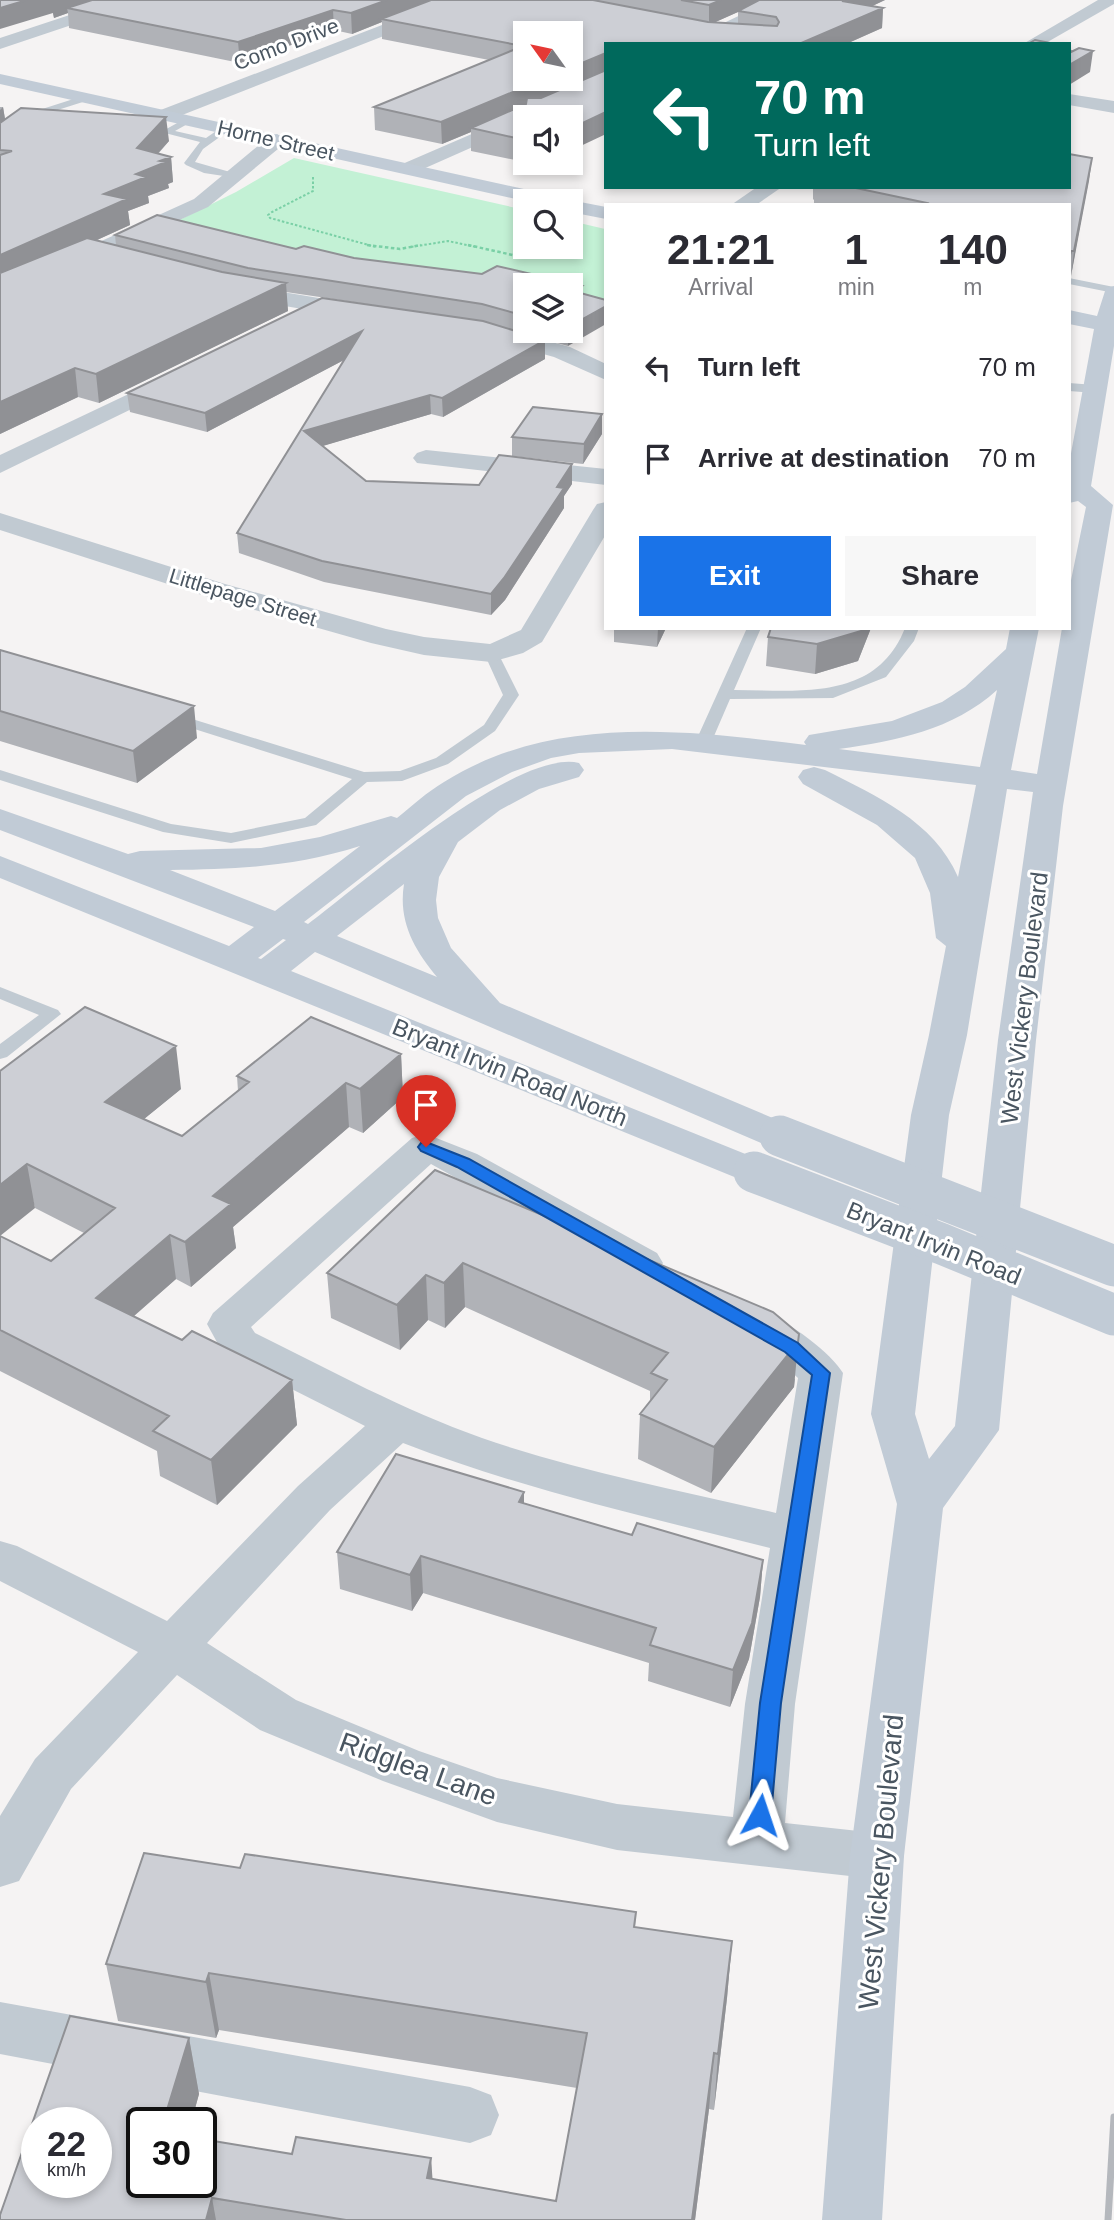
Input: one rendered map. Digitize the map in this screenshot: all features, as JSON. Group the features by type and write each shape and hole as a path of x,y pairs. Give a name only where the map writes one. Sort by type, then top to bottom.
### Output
{"main road":[{"name":"Horne Street","path":"0,79 513,193"},
{"path":"583,208 604,213"},
{"name":"West Vickery Boulevard","path":"920,1504 977,1430 1017,1040 1048,795 1100,505 1074,480 1114,292"},
{"path":"1071,317 1106,325"},
{"path":"748,747 867,736 925,720 967,699 1021,641"},
{"name":"West Vickery Boulevard","path":"852,2220 877,1856 920,1504 893,1414 930,1115 948,1035 991,788 1021,641"},
{"path":"250,966 278,924 455,789 501,765 545,750 613,742 672,740 748,747 1048,795"},
{"path":"250,966 311,938 489,803 528,782 562,771 592,766 671,762 814,777 991,788"},
{"path":"814,777 892,821 928,852 947,892 955,928 948,1035"},
{"path":"121,862 261,858 326,846 416,818"},
{"path":"0,819 121,862 311,938"},
{"path":"449,834 421,880 417,909 430,944 456,977 491,1013"},
{"name":"Bryant Irvin Road North","path":"0,866 754,1172"},
{"name":"Bryant Irvin Road North","path":"311,938 779,1136"},
{"name":"Bryant Irvin Road","path":"779,1136 1114,1266"},
{"name":"Bryant Irvin Road","path":"754,1172 942,1244 1114,1315"}],"street":[{"path":"0,44 131,0"},
{"name":"Como Drive","path":"165,115 462,0"},
{"path":"687,36 712,33 786,0"},
{"path":"1035,42 1110,0"},
{"path":"712,33 746,40"},
{"path":"407,169 604,82"},
{"path":"1071,99 1114,107"},
{"path":"0,295 201,203 277,140"},
{"path":"744,203 769,189"},
{"path":"90,255 116,262"},
{"path":"209,285 249,295 383,314"},
{"path":"284,325 321,306"},
{"path":"467,328 502,334 562,352 604,372"},
{"path":"0,465 197,368"},
{"path":"426,458 604,477"},
{"path":"491,653 513,647 532,636 604,513"},
{"name":"Littlepage Street","path":"0,521 215,590 382,637 424,646 491,653"},
{"path":"670,1279 463,1163 426,1147 228,1324 239,1344 397,1423 470,1451 566,1480 796,1536"},
{"path":"719,1307 791,1347 821,1373 771,1703 757,1843"},
{"path":"0,1864 53,1774 314,1498 397,1423"},
{"name":"Ridglea Lane","path":"0,1559 173,1647 278,1716 401,1766 497,1800 617,1827 877,1856"},
{"path":"0,2028 470,2115"}],"lane":[{"path":"0,145 38,113 86,98"},
{"path":"188,120 166,132 207,141"},
{"path":"225,129 199,147 189,163 208,171 233,176"},
{"path":"1071,281 1114,292"},
{"path":"1071,387 1095,389"},
{"path":"703,743 753,630"},
{"path":"725,694 828,695 881,674 911,630"},
{"path":"154,712 363,776 402,776 442,761 490,728 511,695 491,653"},
{"path":"0,775 169,829 231,838 310,822 363,776"},
{"path":"0,992 52,1014 0,1053"}],"path":[{"path":"311,171 313,191 272,212 268,215 270,218 387,249 448,242 513,255"}],"green space":[{"path":"294,158 513,207 513,259 583,259 583,224 604,229 604,301 583,296 583,273 513,273 513,282 159,230 236,192"}],"building":[{"path":"0,0 27,0 0,8"},
{"path":"92,0 387,0 351,13 333,10 238,42 67,8"},
{"path":"431,0 593,0 708,22 777,26 779,22 776,17 738,11 759,0 845,0 842,1 883,8 803,42 604,42 604,54 583,63 583,21 513,21 513,44 381,19"},
{"path":"681,0 721,0 709,5"},
{"path":"1079,48 1093,51 1071,64 1071,52"},
{"path":"513,50 513,91 515,91 441,122 374,107"},
{"path":"604,71 604,113 583,123 583,105 524,105 527,98 541,98 557,91 583,91 583,80"},
{"path":"21,108 166,117 137,148 171,157 160,161 166,162 136,174 146,177 104,194 127,199 0,255 0,155 12,151 0,150 0,123"},
{"path":"513,110 513,137 471,128"},
{"path":"1071,154 1092,158 1074,251 1071,251 1071,203 927,203 860,189 1071,189"},
{"path":"157,215 296,249 304,246 354,258 482,274 497,266 527,273 513,273 513,313 482,304 248,268 115,235"},
{"path":"87,238 222,272 286,283 96,374 75,368 0,402 0,273"},
{"path":"583,294 604,299 604,307 583,319"},
{"path":"322,298 483,321 513,330 513,343 540,343 442,398 430,395 304,431 366,481 479,485 499,455 572,464 557,487 564,488 491,594 322,561 237,533 362,331 205,413 127,393"},
{"path":"533,407 602,414 584,444 512,437"},
{"path":"770,630 861,630 817,644 768,637"},
{"path":"0,650 194,706 133,751 0,711"},
{"path":"85,1007 176,1046 105,1102 182,1136 249,1082 237,1076 311,1017 401,1054 360,1089 346,1083 213,1196 231,1204 185,1242 170,1235 96,1298 182,1340 192,1331 292,1380 211,1460 153,1431 169,1416 0,1330 0,1236 51,1261 115,1208 27,1164 0,1185 0,1071"},
{"path":"435,1170 773,1312 799,1334 798,1342 714,1447 640,1414 667,1380 651,1373 668,1353 463,1263 444,1283 426,1275 397,1305 327,1273"},
{"path":"396,1454 524,1492 519,1502 632,1535 637,1523 763,1560 752,1623 733,1670 650,1645 656,1628 421,1556 410,1575 337,1552"},
{"path":"144,1853 240,1868 245,1854 636,1912 634,1927 732,1941 718,2054 714,2053 692,2220 346,2220 212,2198 217,2198 217,2142 292,2154 296,2137 431,2158 427,2178 556,2201 587,2033 209,1973 206,1982 106,1964"},
{"path":"70,2016 189,2038 168,2107 126,2107 126,2198 212,2198 206,2220 0,2220 21,2155 21,2198 112,2198 112,2107 38,2107"}],"railway":[{"path":"1108,2220 1114,2117"}],"route":[{"path":"426,1147 463,1163 791,1347 821,1373 771,1703 760,1815"}]}
